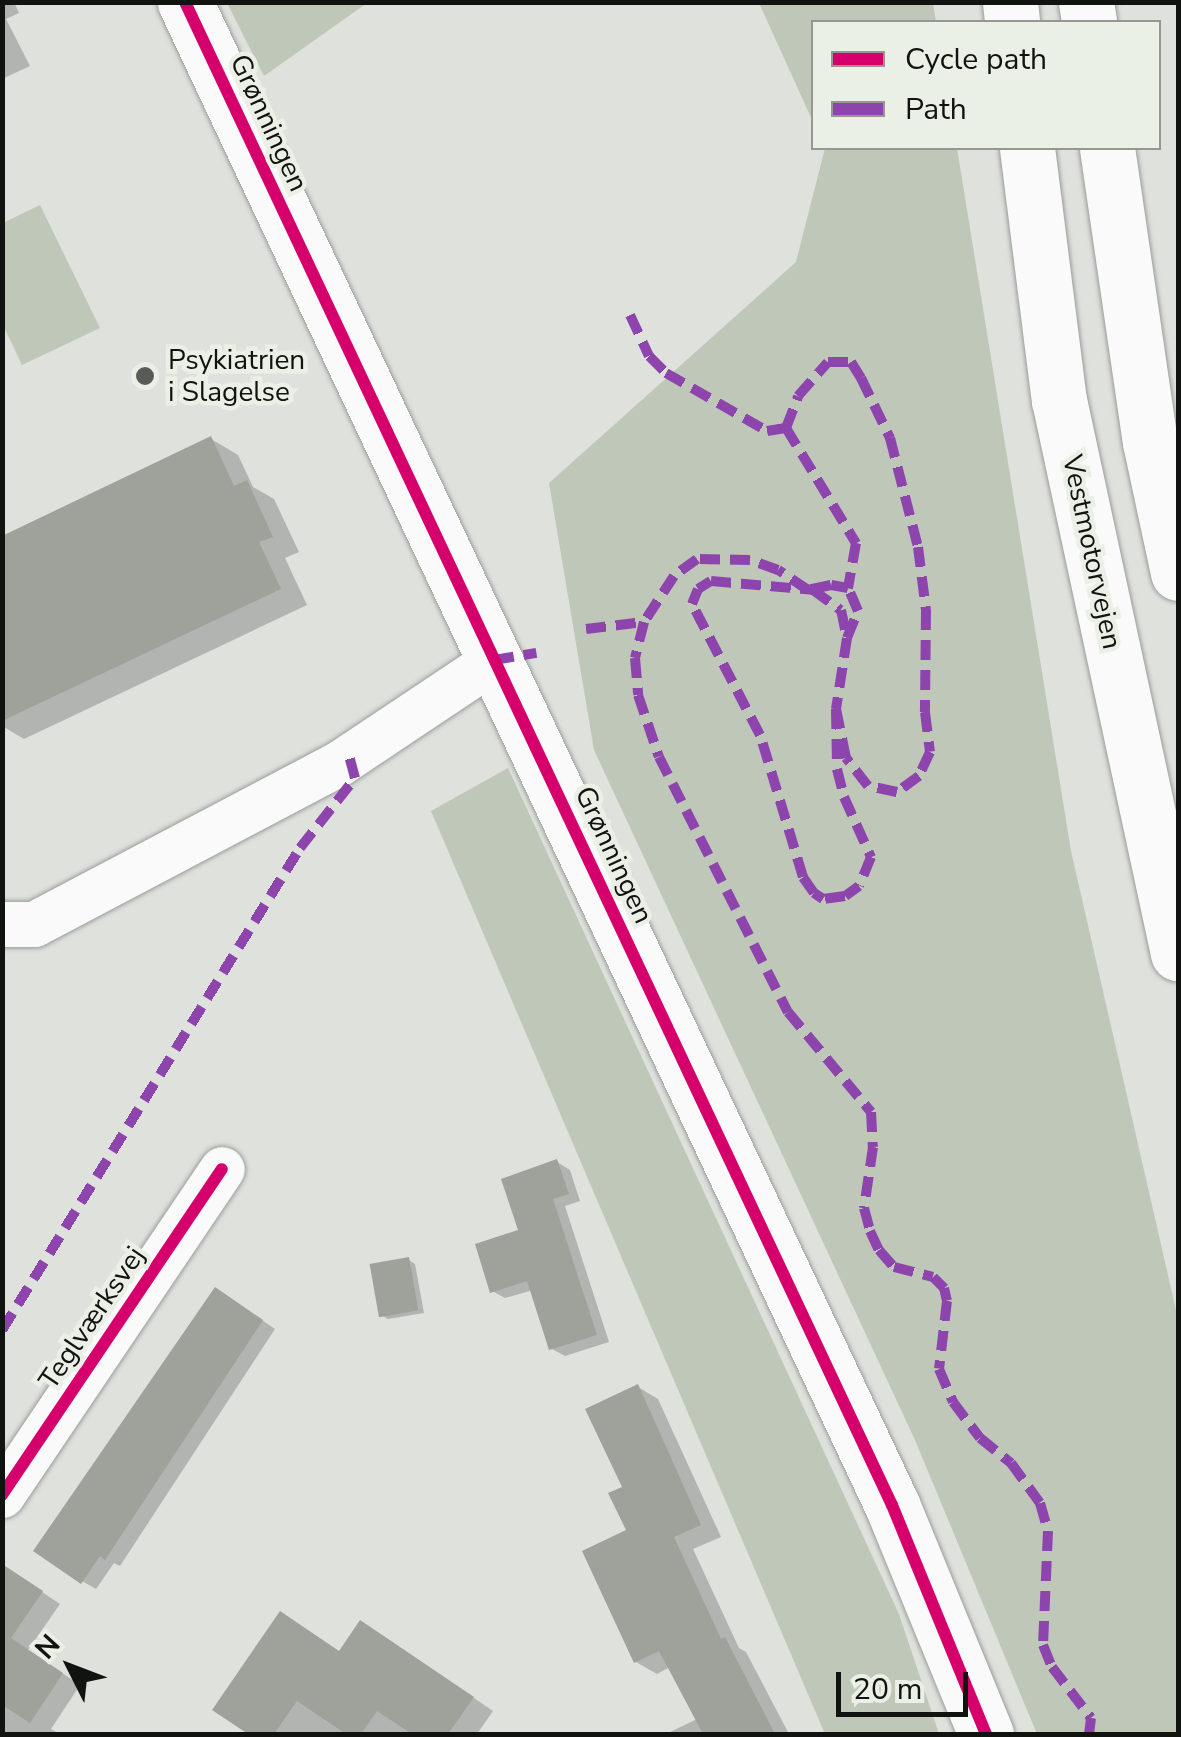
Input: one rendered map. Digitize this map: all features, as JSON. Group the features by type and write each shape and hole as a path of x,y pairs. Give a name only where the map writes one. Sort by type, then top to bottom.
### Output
{"main road":[{"name":"Grønningen","path":"185,2 892,1505 986,1734"},
{"name":"Vestmotorvejen","path":"1028,150 1059,400 1178,953"},
{"path":"1108,150 1150,442 1178,573"}],"street":[{"path":"2,924 34,924 338,764 494,660"},
{"name":"Teglværksvej","path":"2,1495 222,1169"}],"green space":[{"path":"227,3 367,3 264,76"},
{"path":"759,3 933,3 936,20 811,20 811,118"},
{"path":"824,150 957,150 1071,851 1178,1319 1178,1734 1037,1734 915,1440 594,750 549,483 796,262"},
{"path":"40,205 100,328 22,365 3,325 3,223"},
{"path":"508,768 899,1614 939,1734 825,1734 431,811"}],"building":[{"path":"211,436 234,486 247,480 273,537 259,542 281,589 2,721 2,536"},
{"path":"557,1159 569,1194 553,1199 597,1335 549,1350 527,1281 490,1293 475,1244 518,1230 501,1179"},
{"path":"409,1257 418,1310 379,1317 370,1264"},
{"path":"215,1287 263,1320 105,1560 100,1556 81,1584 33,1551"},
{"path":"638,1384 701,1525 674,1537 721,1639 725,1637 775,1734 703,1734 659,1651 634,1663 582,1551 626,1530 608,1493 622,1487 585,1409"},
{"path":"2,1564 43,1591 11,1638 63,1673 30,1723 2,1705"},
{"path":"280,1611 339,1651 360,1620 474,1697 448,1734 412,1734 377,1711 361,1734 346,1734 297,1701 274,1734 248,1734 212,1710"}],"marked path":[{"path":"630,315 649,356 666,373 767,431 786,428 798,396 828,362 851,362 861,378 890,438 918,547 926,610 925,712 930,752 919,776 897,792 868,786 846,758 836,709"},
{"path":"786,428 856,543 848,588 831,585 808,590 778,570 750,560 697,559 674,576 644,622 635,658 638,695 659,757 788,1012 871,1112 873,1147 864,1208 870,1231 879,1250 894,1267 933,1277 944,1288 947,1301 939,1369 953,1402 980,1438 1011,1463 1040,1503 1048,1531 1043,1645 1052,1667 1091,1718 1089,1734"},
{"path":"711,581 813,590 841,610 847,638 836,709 837,769 844,797 871,857 859,886 845,896 823,899 803,877 760,735 692,604 698,589 711,581"},
{"path":"847,638 858,611 848,588"},
{"path":"586,629 644,622"},
{"path":"494,660 536,653"},
{"path":"2,1330 300,848 355,778 349,756"}],"cycle path":[{"path":"185,2 892,1505 986,1734"},
{"path":"2,1495 222,1169"}],"place":[{"name":"Psykiatrien i Slagelse","path":"145,376"}]}
